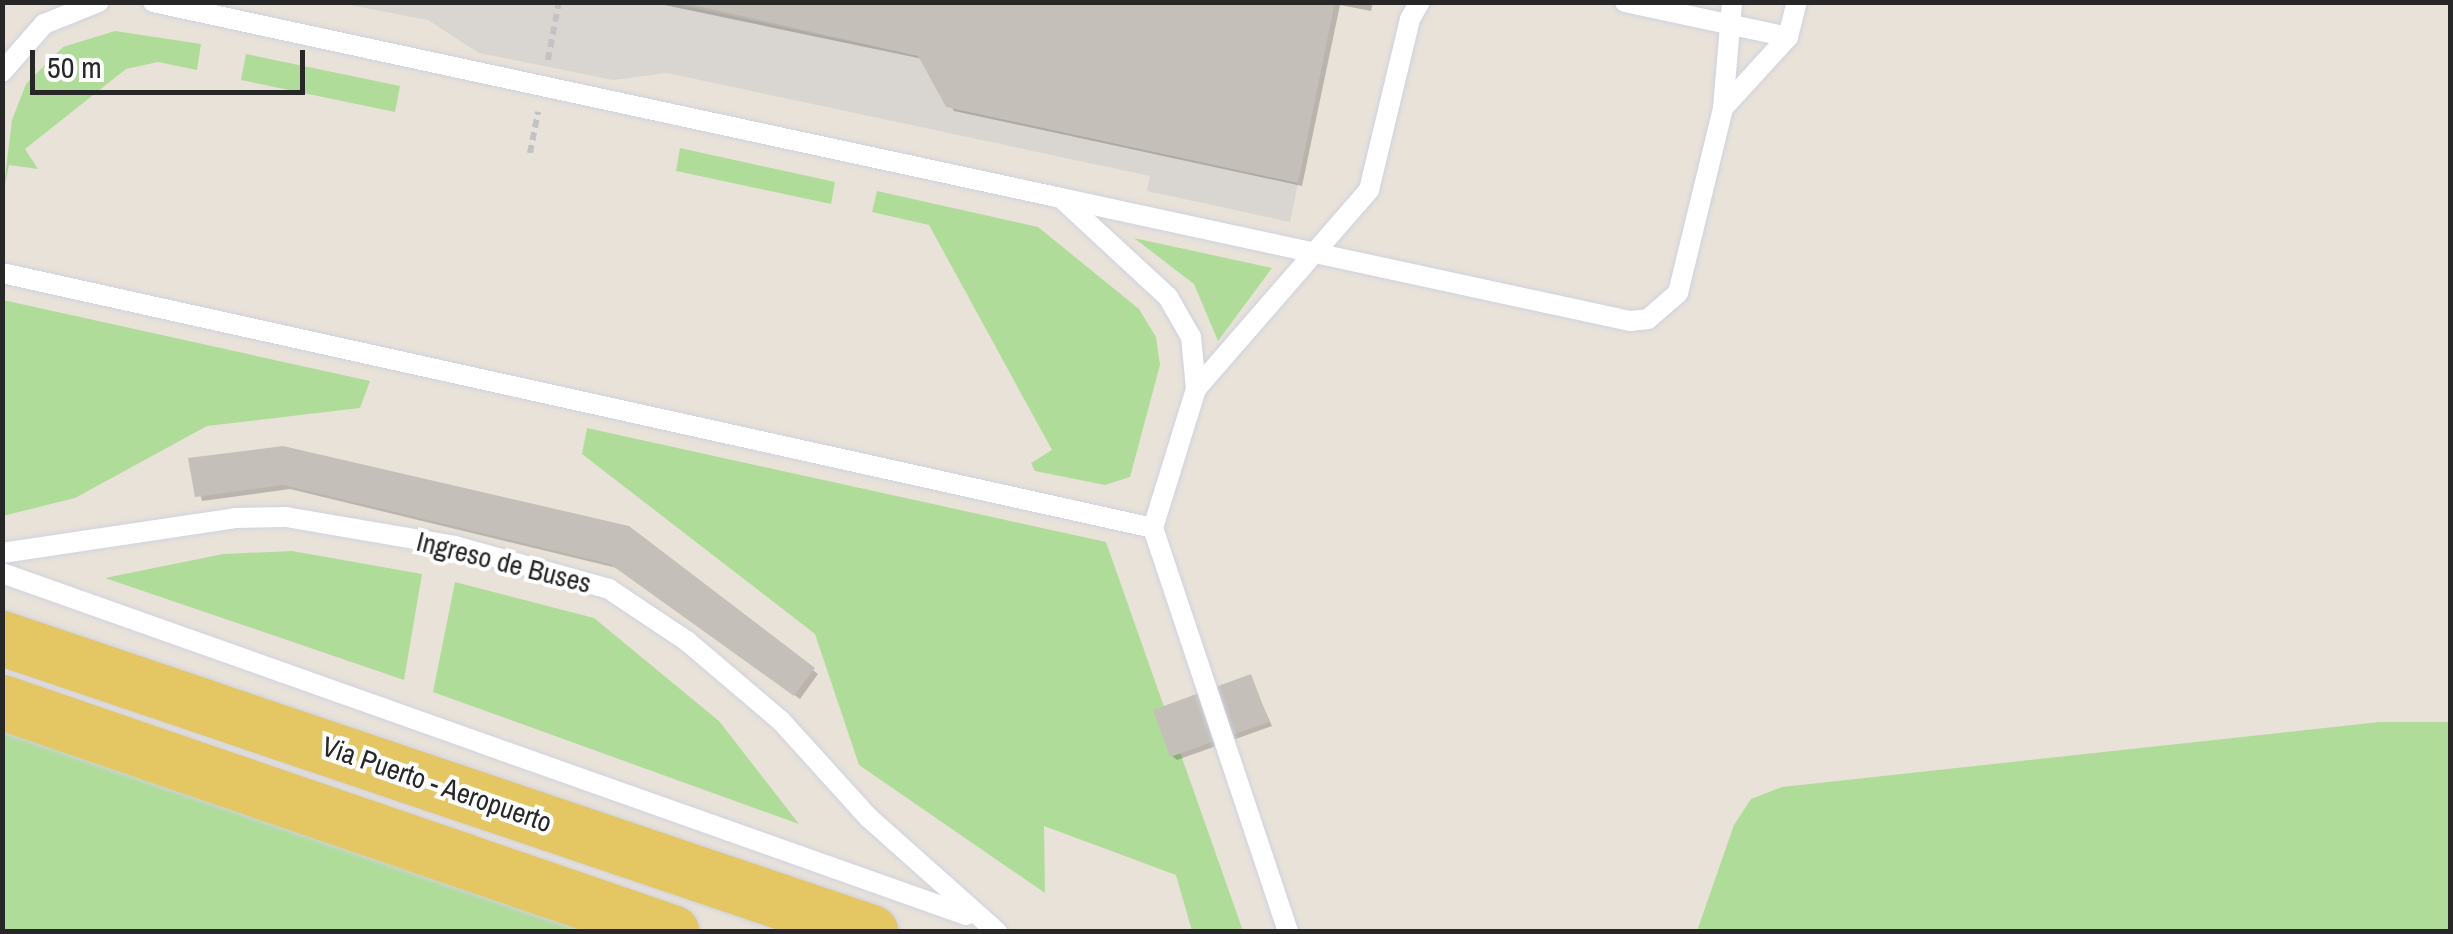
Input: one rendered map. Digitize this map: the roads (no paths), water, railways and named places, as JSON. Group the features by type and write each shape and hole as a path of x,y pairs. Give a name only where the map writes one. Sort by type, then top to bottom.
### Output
{"main road":[{"name":"Via Puerto - Aeropuerto","path":"2,638 871,932"},
{"path":"2,702 672,932"}],"lane":[{"path":"2,72 44,24 98,2"},
{"path":"154,2 1630,321 1648,319 1678,293 1722,108 1726,24 1732,2"},
{"path":"1196,389 1358,207 1377,173 1410,19 1420,2"},
{"path":"1624,2 1788,37"},
{"path":"1722,108 1788,37 1797,2"},
{"path":"1061,198 1178,309 1191,337 1196,389 1152,528 1288,932"},
{"path":"2,273 1152,528"},
{"name":"Ingreso de Buses","path":"2,553 234,518 286,517 559,570 608,589 738,683 978,919 998,932"},
{"path":"2,573 978,919"}]}
